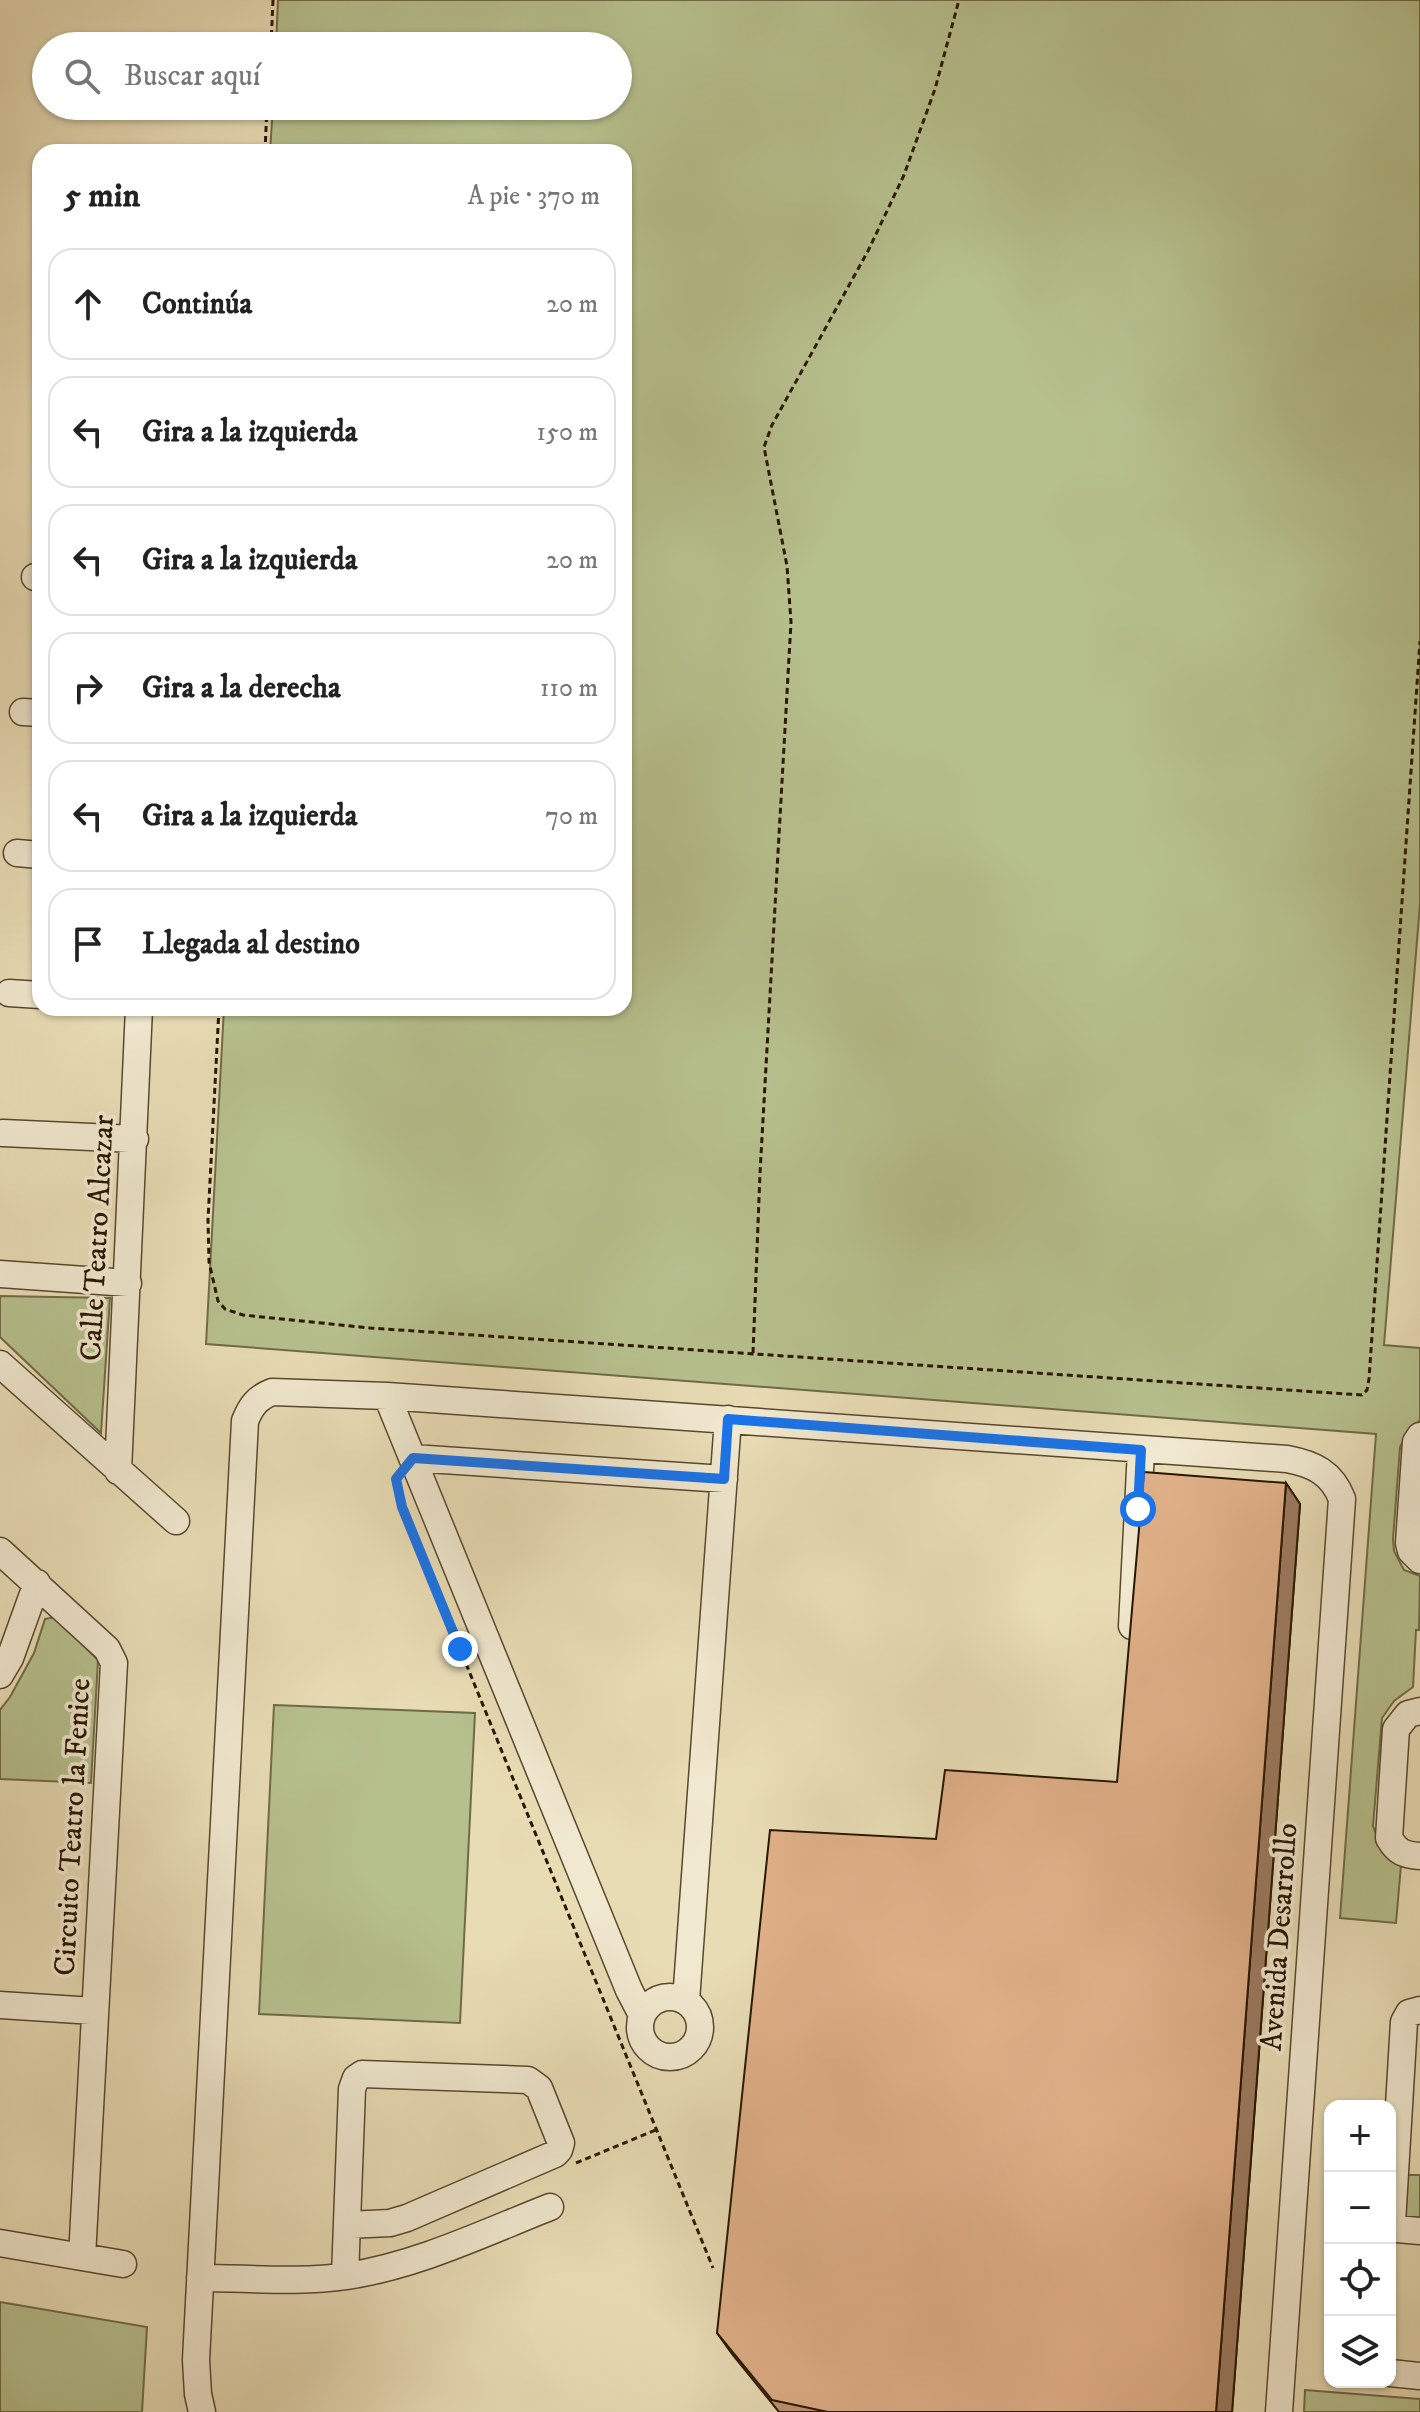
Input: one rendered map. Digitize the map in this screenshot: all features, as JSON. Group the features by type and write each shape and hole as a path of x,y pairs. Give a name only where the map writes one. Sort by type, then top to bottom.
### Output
{"street":[{"path":"9,993 32,994"},
{"name":"Calle Teatro Alcazar","path":"118,1471 139,1016"},
{"path":"3,1133 135,1139"},
{"path":"0,1274 128,1283"},
{"path":"0,1364 176,1521"},
{"path":"202,2412 196,2360 245,1421 250,1408 260,1397 272,1392 387,1396 1141,1450 1130,1653"},
{"path":"387,1396 629,1990 642,2015"},
{"path":"686,2001 728,1419"},
{"path":"1420,1436 1416,1442 1409,1543 1411,1551 1420,1560"},
{"name":"Avenida Desarrollo","path":"1141,1450 1287,1459 1306,1463 1325,1472 1336,1484 1342,1499 1279,2412"},
{"path":"413,1458 724,1479"},
{"name":"Circuito Teatro la Fenice","path":"0,1551 107,1649 114,1663 82,2257"},
{"path":"0,1675 10,1658 37,1583"},
{"path":"1420,1711 1408,1714 1396,1729 1389,1838 1399,1851 1420,1856"},
{"path":"665,1997 686,2001 697,2014 699,2033 695,2042 681,2055 662,2056 652,2051 641,2035 640,2024 648,2006 665,1997"},
{"name":"Circuito Teatro la Fenice","path":"0,2005 94,2011"},
{"path":"1420,2010 1409,2013 1404,2022 1408,2158 1392,2225 1420,2231"},
{"path":"345,2276 352,2089 356,2078 362,2074 528,2080 539,2088 561,2143 555,2154 407,2218 381,2224 347,2225"},
{"path":"200,2278 308,2279 345,2276 437,2252 550,2207"},
{"path":"0,2243 123,2264"},
{"path":"1396,2374 1420,2376"}],"path":[{"path":"272,32 273,0"},
{"path":"753,1353 791,622 787,566 764,447 772,425 868,251 904,175 935,89 959,0"},
{"path":"265,144 266,120"},
{"path":"219,1016 208,1220 209,1262 218,1301 225,1309 243,1315 356,1327 1362,1395 1367,1390 1369,1379 1420,641"},
{"path":"413,1458 396,1479 402,1507 713,2268"}],"green space":[{"path":"278,0 1420,0 1420,904 1384,1345 1420,1348 1420,1420 1407,1433 1400,1447 1393,1539 1394,1551 1404,1570 1420,1576 1419,1630 1416,1630 1413,1687 1394,1701 1382,1718 1373,1826 1382,1849 1401,1865 1396,1923 1340,1918 1376,1434 206,1344 224,1016 632,1016 632,144 271,144 272,120 632,120 632,32 277,32"},
{"path":"0,1296 110,1298 101,1433 0,1337"},
{"path":"56,1617 98,1660 91,1783 0,1779 0,1710 34,1653 45,1619"},
{"path":"274,1705 475,1713 460,2023 259,2014"},
{"path":"1407,2175 1420,2175 1420,2218 1405,2217"},
{"path":"0,2302 147,2327 142,2412 0,2412"},
{"path":"1305,2390 1420,2399 1420,2412 1304,2412"}],"building":[{"path":"1144,1472 1286,1483 1216,2412 828,2412 772,2400 717,2333 770,1830 936,1839 945,1770 1117,1782"}],"route":[{"path":"460,1649 402,1507 396,1479 413,1458 724,1479 728,1419 1141,1450 1138,1509"}]}
